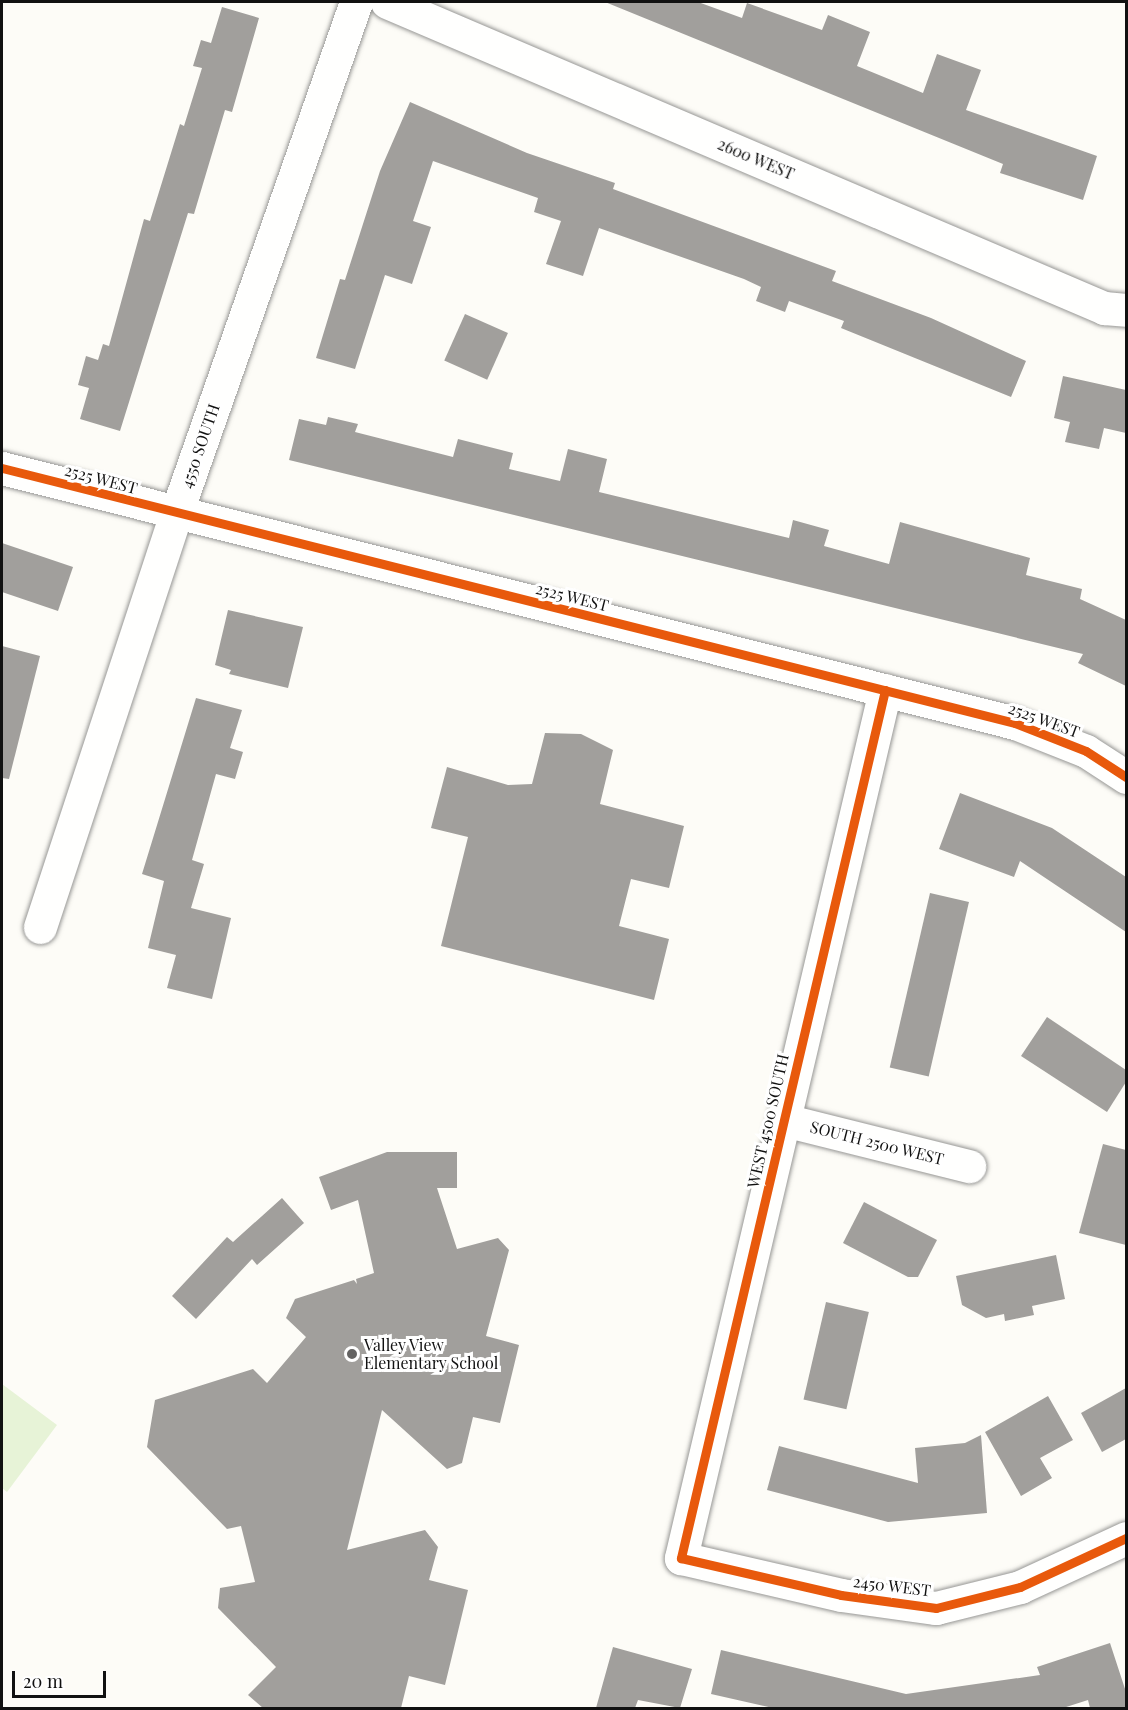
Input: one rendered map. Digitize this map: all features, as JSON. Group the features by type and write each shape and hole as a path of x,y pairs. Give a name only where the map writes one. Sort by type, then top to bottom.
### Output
{"street":[{"name":"4550 SOUTH","path":"40,927 176,514 356,2"},
{"name":"2600 WEST","path":"387,2 1104,308 1126,310"},
{"name":"2525 WEST","path":"2,468 176,514 1015,723 1086,751 1126,777"},
{"name":"WEST 4500 SOUTH","path":"681,1558 885,690"},
{"name":"SOUTH 2500 WEST","path":"784,1120 969,1166"},
{"name":"2450 WEST","path":"681,1558 841,1595 936,1608 1020,1587 1126,1538"}],"green space":[{"path":"2,1384 57,1425 7,1492 2,1488"}],"building":[{"path":"605,2 698,2 742,18 747,3 822,30 828,15 870,32 857,66 923,93 937,54 981,70 966,110 1097,156 1083,200 1000,173 1003,164"},
{"path":"222,7 259,18 232,112 225,110 194,214 188,213 120,431 80,419 89,388 78,385 86,356 98,360 103,344 109,346 144,219 150,221 180,124 184,126 202,68 193,66 201,40 211,43"},
{"path":"410,102 527,153 615,183 613,189 836,271 832,281 931,318 1026,361 1011,397 841,328 844,321 789,301 785,312 756,301 761,287 744,279 599,228 583,276 546,264 561,221 534,212 538,198 433,161 413,221 431,227 412,284 385,275 355,369 316,358 340,279 345,280 380,171"},
{"path":"465,314 508,333 487,380 444,361"},
{"path":"1063,376 1126,390 1126,433 1104,428 1099,449 1065,442 1070,422 1054,418"},
{"path":"328,417 358,424 355,432 453,457 458,439 513,453 509,469 560,481 568,449 607,459 599,492 789,538 793,520 829,530 824,546 889,564 900,522 1030,558 1026,575 1082,589 1080,599 1126,620 1126,686 1078,663 1083,654 289,460 299,419 326,425"},
{"path":"2,543 73,567 58,611 2,592"},
{"path":"228,610 303,627 288,688 229,674 231,670 215,665"},
{"path":"2,646 40,656 9,779 2,778"},
{"path":"196,698 242,710 230,748 243,752 235,779 216,774 192,860 204,864 191,908 231,918 212,999 167,988 176,955 148,948 164,881 142,874"},
{"path":"545,733 581,734 613,750 600,804 684,826 669,888 631,879 619,926 669,939 654,1000 441,946 468,837 431,828 447,767 508,785 532,784"},
{"path":"960,793 1052,828 1126,877 1126,932 1020,861 1014,877 939,849"},
{"path":"930,893 969,902 929,1076 890,1067"},
{"path":"1047,1017 1126,1070 1126,1082 1107,1112 1021,1056"},
{"path":"1103,1144 1126,1150 1126,1245 1079,1233"},
{"path":"387,1152 457,1152 457,1188 437,1188 457,1249 498,1238 509,1250 486,1336 519,1345 500,1423 473,1417 462,1463 447,1469 382,1410 347,1550 425,1530 438,1547 429,1580 468,1590 445,1685 409,1676 401,1708 263,1708 248,1695 276,1667 218,1608 220,1588 255,1582 241,1526 227,1529 147,1447 155,1400 253,1369 267,1383 306,1337 286,1318 295,1299 354,1280 357,1284 356,1279 374,1273 358,1200 331,1210 319,1177"},
{"path":"282,1198 304,1223 257,1265 252,1259 196,1319 172,1296 227,1237 233,1242"},
{"path":"864,1202 937,1240 918,1277 908,1277 843,1243"},
{"path":"1056,1255 1065,1299 1032,1306 1034,1315 1005,1321 1004,1314 986,1318 962,1305 956,1276"},
{"path":"826,1302 869,1312 846,1409 804,1399"},
{"path":"1126,1388 1126,1439 1102,1452 1081,1413"},
{"path":"1048,1396 1073,1440 1040,1458 1052,1478 1021,1496 985,1432"},
{"path":"981,1435 987,1513 888,1522 767,1490 779,1446 918,1483 915,1448 965,1443"},
{"path":"1110,1643 1126,1692 1126,1708 1090,1708 1088,1700 1063,1708 773,1708 711,1694 721,1650 906,1694 1040,1675 1037,1667"},
{"path":"613,1647 692,1669 680,1708 638,1700 635,1708 596,1708"}],"cycle path":[{"path":"2,468 1015,723 1086,751 1126,777"},
{"path":"885,690 681,1558 841,1595 936,1608 1020,1587 1126,1538"}],"place":[{"name":"Valley View Elementary School","path":"352,1354"}]}
